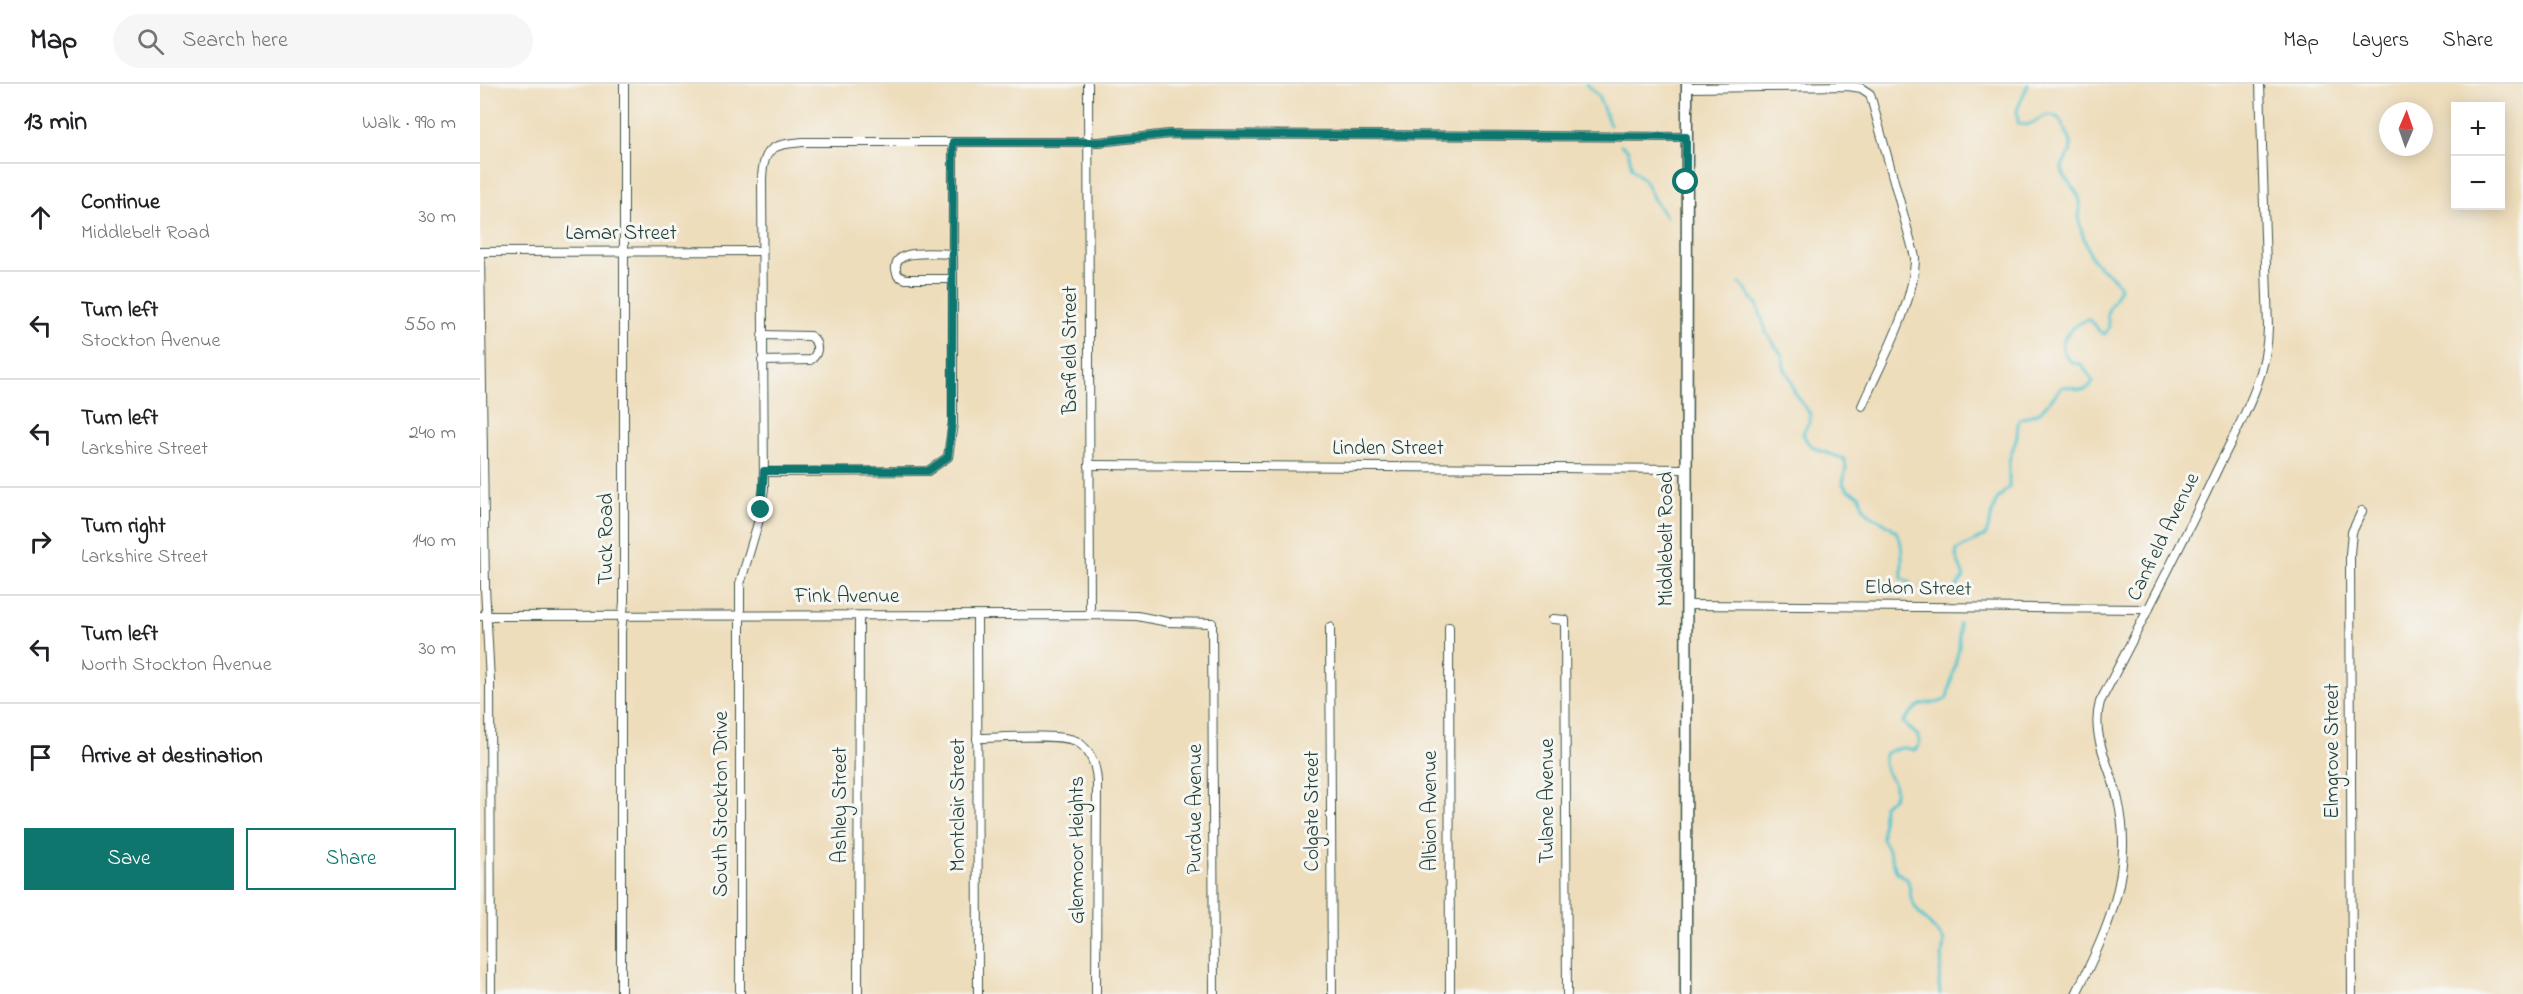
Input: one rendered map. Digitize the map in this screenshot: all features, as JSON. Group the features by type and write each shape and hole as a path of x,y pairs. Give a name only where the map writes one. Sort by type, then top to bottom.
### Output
{"street":[{"name":"Tuck Road","path":"621,994 621,632 626,450 624,84"},
{"name":"Barfield Street","path":"1088,84 1090,615"},
{"name":"Canfield Avenue","path":"2076,994 2107,929 2118,891 2122,865 2119,801 2100,746 2097,712 2252,397 2266,357 2268,327 2260,84"},
{"path":"1687,86 1848,86 1861,88 1870,94 1915,257 1915,277 1906,305 1862,406"},
{"name":"Middlebelt Road","path":"1686,994 1687,86"},
{"path":"764,471 928,471 948,457 952,423 953,142 1088,142 1169,134 1686,137"},
{"name":"South Stockton Drive","path":"740,994 740,584 761,510 764,471 762,164 768,152 779,145 803,142 953,142"},
{"name":"Lamar Street","path":"480,253 762,251"},
{"path":"480,253 484,616 491,806 491,994"},
{"path":"953,254 908,254 900,256 895,268 898,276 906,279 953,279"},
{"path":"762,335 810,336 818,348 810,360 762,361"},
{"name":"Linden Street","path":"1089,465 1686,469"},
{"name":"Elmgrove Street","path":"2352,994 2350,554 2352,532 2362,511"},
{"name":"Eldon Street","path":"1687,605 2148,609"},
{"name":"Fink Avenue","path":"484,616 1137,615 1168,622 1212,623"},
{"name":"Ashley Street","path":"858,994 859,616"},
{"name":"Montclair Street","path":"977,616 978,994"},
{"name":"Tulane Avenue","path":"1553,619 1565,620 1567,994"},
{"name":"Purdue Avenue","path":"1212,623 1214,994"},
{"name":"Colgate Street","path":"1330,627 1332,994"},
{"name":"Albion Avenue","path":"1449,627 1450,994"},
{"name":"Glenmoor Heights","path":"977,738 1074,740 1083,746 1092,758 1097,781 1096,994"}],"waterway":[{"path":"1586,84 1598,96 1610,125"},
{"path":"1956,593 1957,586 1964,577 1956,556 1957,550 1986,535 1996,501 2009,487 2009,461 2020,419 2040,412 2062,387 2083,390 2090,386 2093,381 2081,364 2072,363 2066,356 2063,350 2064,338 2073,328 2087,319 2105,334 2109,327 2107,313 2120,288 2118,283 2095,262 2080,227 2080,201 2062,168 2071,146 2060,120 2049,115 2029,124 2018,123 2017,110 2028,84"},
{"path":"1621,145 1628,150 1632,168 1645,181 1666,217"},
{"path":"1740,283 1757,304 1767,334 1782,355 1794,392 1810,414 1810,421 1803,433 1806,439 1814,448 1844,459 1846,467 1843,484 1848,490 1860,496 1862,504 1870,514 1896,532 1902,548 1902,579 1911,583"},
{"path":"1922,585 1950,595 1956,591"},
{"path":"1940,994 1939,983 1944,941 1916,909 1907,879 1896,871 1882,839 1883,805 1892,799 1895,791 1884,761 1885,754 1889,752 1900,748 1915,750 1919,745 1919,738 1903,722 1912,712 1920,705 1947,698 1959,648 1959,623"}],"route":[{"path":"761,510 764,471 928,471 948,457 952,443 953,142 1099,142 1157,134 1686,137 1686,182"}]}
